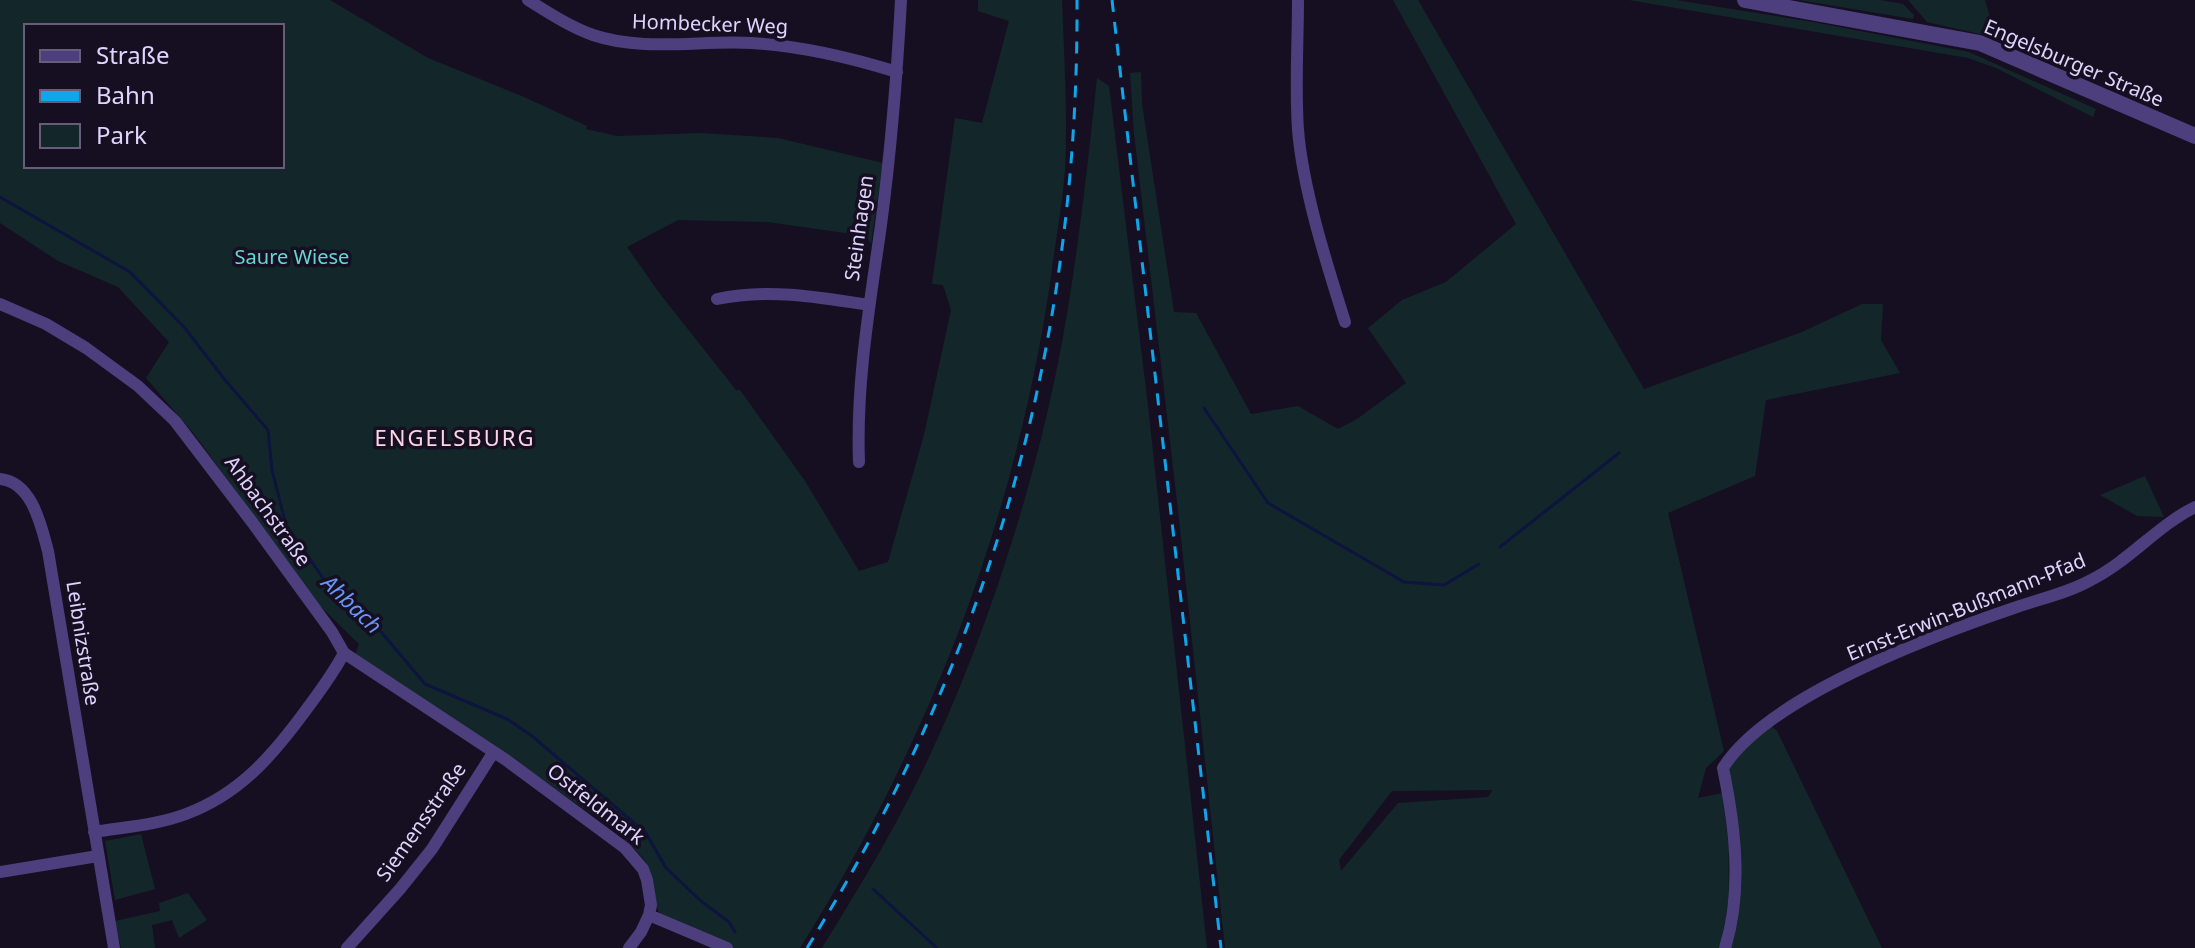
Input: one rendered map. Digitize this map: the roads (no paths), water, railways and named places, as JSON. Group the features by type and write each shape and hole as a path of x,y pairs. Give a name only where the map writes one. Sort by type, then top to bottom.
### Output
{"street":[{"name":"Hombecker Weg","path":"528,0 581,30 607,39 645,43 735,42 788,46 840,55 897,72"},
{"name":"Steinhagen","path":"859,462 860,372 884,197 901,0"},
{"path":"1298,0 1298,129 1302,160 1330,275 1345,322"},
{"name":"Engelsburger Straße","path":"1745,0 1969,40 2195,136"},
{"path":"717,299 740,294 772,294 869,305"},
{"name":"Ahbachstraße","path":"0,304 46,324 86,348 138,386 175,421 252,522 344,653 493,753"},
{"name":"Leibnizstraße","path":"0,479 7,480 35,507 48,551 114,948"},
{"name":"Ernst-Erwin-Bußmann-Pfad","path":"1725,948 1736,872 1723,768 1733,752 1807,697 1866,667 1944,633 2092,580 2122,561 2178,516 2195,507"},
{"path":"94,832 173,818 225,795 247,780 264,764 335,671 344,653"},
{"name":"Ostfeldmark","path":"493,753 625,848 643,869 647,880 651,905 649,915"},
{"name":"Siemensstraße","path":"347,948 384,909 432,849 493,753"},
{"path":"0,872 98,856"},
{"path":"629,948 649,915 727,948"}],"waterway":[{"name":"Ahbach","path":"0,197 130,272 184,327 268,430 272,470 286,525 325,581 372,621 425,684 507,719 532,736 646,833 666,868 729,922 735,932"},
{"path":"1204,408 1268,503 1404,582 1444,585 1479,564"},
{"path":"1500,547 1619,453"},
{"path":"873,889 937,948"}],"railway":[{"path":"807,948 871,837 927,724 973,610 1011,494 1041,374 1061,253 1073,128 1077,0"},
{"path":"1112,0 1221,948"}],"district":[{"name":"ENGELSBURG","path":"455,438"}],"park label":[{"name":"Saure Wiese","path":"292,257"}]}
